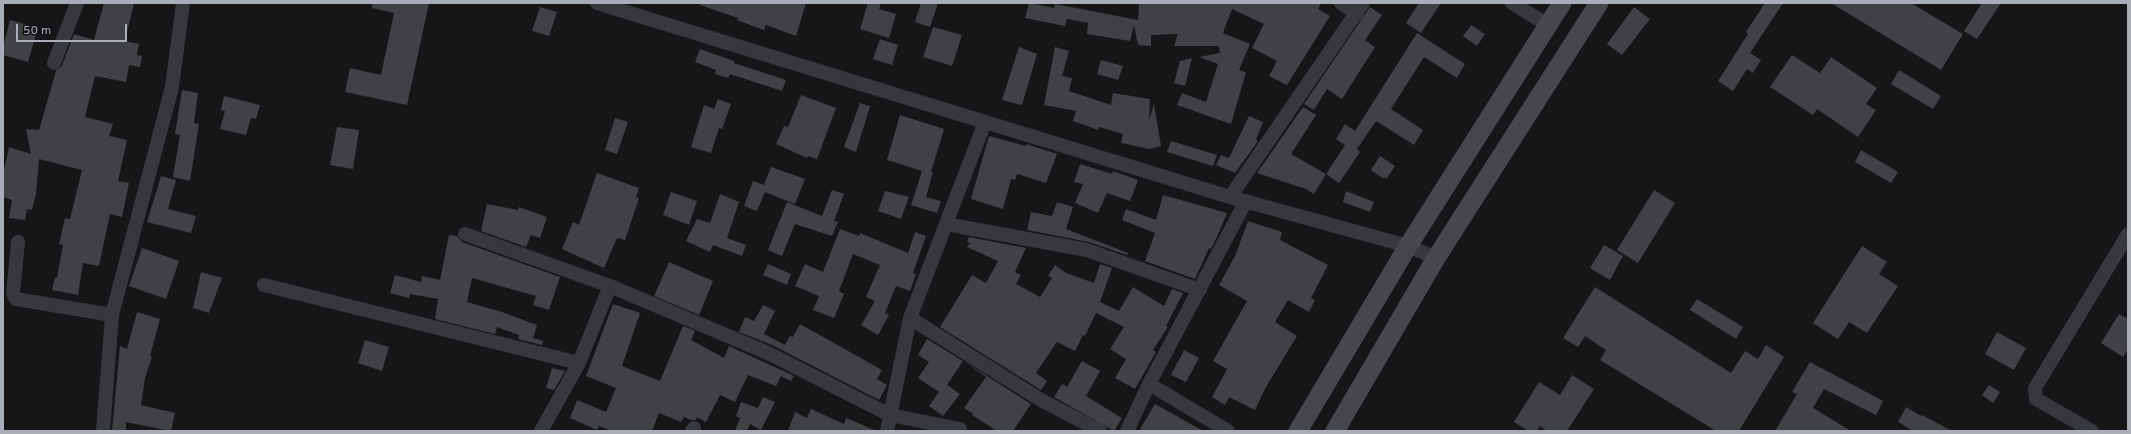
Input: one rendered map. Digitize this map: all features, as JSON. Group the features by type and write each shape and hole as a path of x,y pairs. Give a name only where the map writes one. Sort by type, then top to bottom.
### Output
{"street":[{"path":"54,64 77,3"},
{"path":"103,431 112,315 172,87 183,3"},
{"path":"597,3 1230,197 1408,246 1436,258"},
{"path":"1230,197 1360,9 1341,3"},
{"path":"1512,3 1548,25"},
{"path":"1298,431 1408,246 1562,3"},
{"path":"1335,431 1436,258 1599,3"},
{"path":"887,431 910,318 985,122"},
{"path":"1127,431 1149,384 1246,201"},
{"path":"946,224 1087,250 1200,290"},
{"path":"465,234 610,286 768,353 890,415 960,429"},
{"path":"2092,431 2036,398 2035,388 2128,234"},
{"path":"18,242 13,293 16,298 112,315"},
{"path":"264,285 579,363"},
{"path":"541,431 579,363 610,286"},
{"path":"910,318 1041,400 1100,431"},
{"path":"1149,384 1228,431"}],"building":[{"path":"104,3 134,3 125,41 139,44 137,55 142,56 140,67 129,65 126,82 95,76 85,117 113,124 109,136 127,140 118,181 129,183 122,217 110,214 99,266 83,263 78,295 52,290 55,278 57,278 63,245 59,244 65,218 70,219 82,170 39,159 36,194 32,210 27,209 25,220 9,218 12,200 3,197 3,175 9,147 31,154 26,129 39,130 56,71 62,66 74,34 94,40"},
{"path":"372,3 429,3 407,105 345,92 350,68 381,75 394,13 372,8"},
{"path":"701,3 806,3 796,36 766,25 764,30 737,20 738,18 700,5"},
{"path":"868,3 881,3 879,9 896,14 889,38 860,29"},
{"path":"921,3 938,3 930,27 915,22"},
{"path":"1029,3 1054,8 1055,4 1138,20 1139,3 1321,3 1318,9 1330,16 1287,85 1269,76 1277,61 1252,48 1264,24 1232,9 1223,33 1250,44 1239,70 1246,72 1231,124 1177,105 1182,93 1206,102 1218,64 1199,57 1220,53 1219,46 1174,46 1178,34 1151,35 1151,46 1138,45 1134,25 1130,41 1087,34 1088,23 1067,19 1065,26 1025,18"},
{"path":"1419,3 1441,3 1421,33 1406,23"},
{"path":"1765,3 1783,3 1750,53 1761,60 1753,73 1747,69 1733,91 1718,81 1748,34 1746,32"},
{"path":"1831,3 1911,3 1963,34 1941,70"},
{"path":"1982,3 2001,3 1977,39 1964,31"},
{"path":"540,7 557,12 549,36 532,31"},
{"path":"1370,7 1382,15 1365,40 1375,47 1342,99 1327,89 1314,110 1304,104"},
{"path":"1634,7 1650,19 1622,55 1607,44"},
{"path":"10,20 38,28 28,62 3,55 3,47"},
{"path":"1471,25 1485,34 1477,46 1463,36"},
{"path":"933,27 962,35 952,66 923,57"},
{"path":"1417,33 1465,64 1457,78 1424,57 1391,109 1423,130 1414,145 1376,121 1357,149 1360,152 1339,183 1326,174 1345,145 1336,139 1345,124 1355,131"},
{"path":"880,39 898,45 892,65 873,59"},
{"path":"1019,47 1037,54 1022,105 1002,100"},
{"path":"1055,47 1069,51 1062,76 1072,78 1069,91 1111,105 1113,93 1150,99 1149,120 1154,104 1161,146 1149,149 1121,143 1123,134 1099,127 1098,130 1073,121 1076,111 1044,105"},
{"path":"700,49 734,61 734,63 786,80 782,91 730,74 728,78 715,74 716,70 695,62"},
{"path":"1792,55 1820,73 1831,57 1877,88 1866,104 1876,110 1858,137 1817,109 1813,115 1770,87"},
{"path":"1192,58 1185,86 1174,83 1180,61"},
{"path":"1101,60 1123,66 1118,80 1097,74"},
{"path":"1899,70 1941,96 1933,109 1891,84"},
{"path":"182,90 198,93 194,123 199,124 190,181 173,177 180,135 175,134"},
{"path":"801,95 836,108 817,159 808,156 807,158 776,144 784,126 788,127"},
{"path":"224,96 260,105 256,119 251,118 246,135 220,129 225,111 221,110"},
{"path":"718,99 731,104 722,129 719,128 711,153 691,147 704,105 714,109"},
{"path":"860,103 870,106 856,152 844,147"},
{"path":"1303,107 1316,115 1291,154 1326,174 1314,194 1306,189 1257,173"},
{"path":"900,115 944,129 931,172 933,172 926,197 941,201 937,213 911,205 922,171 887,160"},
{"path":"1249,116 1263,122 1256,140 1258,141 1235,173 1216,165 1221,155 1229,158"},
{"path":"615,118 628,122 617,154 605,150"},
{"path":"337,127 359,130 353,169 330,165"},
{"path":"989,136 1026,146 1026,144 1057,154 1046,183 1017,174 1015,180 1011,179 1003,209 971,199"},
{"path":"1171,141 1217,155 1213,166 1167,152"},
{"path":"1861,150 1898,172 1891,183 1855,162"},
{"path":"1380,156 1395,166 1387,178 1382,178 1371,170"},
{"path":"1080,164 1112,174 1113,171 1138,180 1130,201 1107,193 1098,213 1075,203 1083,184 1074,182"},
{"path":"771,167 805,179 795,204 765,192 757,211 744,206 753,181 764,185"},
{"path":"597,173 639,188 636,197 639,198 625,240 617,238 604,268 562,249 573,222 579,225"},
{"path":"161,176 176,180 168,209 196,216 191,233 147,222"},
{"path":"832,190 844,194 834,221 838,222 832,236 795,224 782,256 768,250 787,202 822,216"},
{"path":"1654,190 1675,203 1638,263 1617,250"},
{"path":"885,191 909,197 901,219 878,211"},
{"path":"1346,191 1374,202 1370,212 1343,202"},
{"path":"671,192 697,201 689,225 663,215"},
{"path":"720,194 739,202 727,238 746,245 742,256 713,245 710,252 686,241 697,219 710,223"},
{"path":"1163,195 1227,213 1217,237 1211,249 1209,248 1195,279 1145,261 1155,233 1122,220 1126,209 1156,220"},
{"path":"1057,202 1073,207 1066,229 1128,253 1127,255 1089,242 1027,230 1031,212 1052,216"},
{"path":"487,204 518,210 519,207 547,217 540,238 531,235 526,247 481,231"},
{"path":"1248,221 1282,232 1280,240 1328,265 1311,298 1315,300 1309,312 1288,300 1275,322 1297,336 1266,387 1255,410 1229,397 1225,405 1212,397 1227,369 1213,361 1247,301 1219,285 1235,256"},
{"path":"840,229 859,236 860,233 908,253 915,232 926,236 913,273 916,274 910,291 896,286 885,313 889,315 878,335 861,325 875,301 866,297 880,265 853,254 839,291 844,294 834,318 813,310 819,296 795,286 805,264 823,272"},
{"path":"449,235 457,236 462,242 560,277 549,310 533,305 536,296 472,278 467,302 502,312 537,325 533,338 543,341 542,345 518,339 519,335 497,327 495,334 435,319 438,299 410,294 409,298 390,293 395,275 421,282 422,276 440,280"},
{"path":"969,237 1026,248 1015,272 1021,275 1016,284 1040,297 1052,278 1048,276 1055,265 1066,273 1094,283 1100,264 1112,268 1100,302 1119,311 1133,287 1164,306 1172,289 1183,293 1166,326 1168,327 1153,350 1156,352 1135,389 1115,378 1126,359 1110,349 1124,327 1096,313 1085,336 1083,335 1075,351 1057,342 1036,373 1047,381 1041,390 940,327 972,275 986,283 998,261 967,247 970,243 967,242"},
{"path":"1604,245 1623,256 1610,280 1590,268"},
{"path":"1862,246 1887,262 1879,274 1898,286 1867,333 1849,322 1838,339 1813,323"},
{"path":"142,248 179,261 166,299 129,286"},
{"path":"669,262 713,281 699,315 654,296"},
{"path":"768,264 791,274 787,285 763,275"},
{"path":"201,272 222,278 209,313 193,308"},
{"path":"1595,287 1731,373 1745,351 1758,359 1766,345 1784,357 1739,431 1716,431 1600,360 1606,350 1585,336 1578,347 1563,338"},
{"path":"1697,299 1743,327 1736,339 1690,310"},
{"path":"613,304 640,313 622,366 660,381 683,326 695,331 691,340 724,358 729,346 794,376 791,381 781,376 776,386 748,375 735,402 720,395 706,422 697,417 696,420 691,420 684,417 681,422 659,413 652,431 612,431 599,426 597,430 570,418 577,400 606,412 616,388 586,376"},
{"path":"763,305 775,311 764,334 785,345 790,336 793,337 800,324 882,370 877,379 887,385 879,400 772,345 739,332 745,317 754,321"},
{"path":"137,312 160,319 150,356 152,357 145,378 141,405 175,413 171,431 126,422 126,431 112,431 120,346 127,349"},
{"path":"2119,314 2128,319 2128,349 2123,357 2101,343"},
{"path":"1997,332 2026,348 2014,370 1985,354"},
{"path":"927,339 963,361 947,385 960,394 943,416 929,406 939,392 918,378 929,362 918,355"},
{"path":"365,340 389,347 382,371 358,363"},
{"path":"1184,350 1199,358 1186,382 1171,375"},
{"path":"1082,361 1100,371 1086,396 1122,418 1114,431 1054,397 1062,384 1067,387"},
{"path":"965,362 1031,404 1013,431 997,431 964,408 986,377"},
{"path":"1810,362 1883,401 1876,415 1824,389 1813,408 1851,431 1775,431 1797,394 1792,392"},
{"path":"552,368 565,371 554,390 546,388"},
{"path":"1572,375 1594,389 1567,431 1547,431 1540,426 1537,431 1528,431 1514,422 1539,382 1560,395"},
{"path":"1989,385 2000,392 1993,403 1982,395"},
{"path":"763,397 775,402 761,430 750,424 747,431 735,431 740,418 736,416 741,402 758,408"},
{"path":"1155,404 1203,431 1139,431"},
{"path":"1906,407 1952,431 1913,431 1898,422"},
{"path":"811,409 844,424 846,418 877,431 788,431 795,412 807,418"}]}
